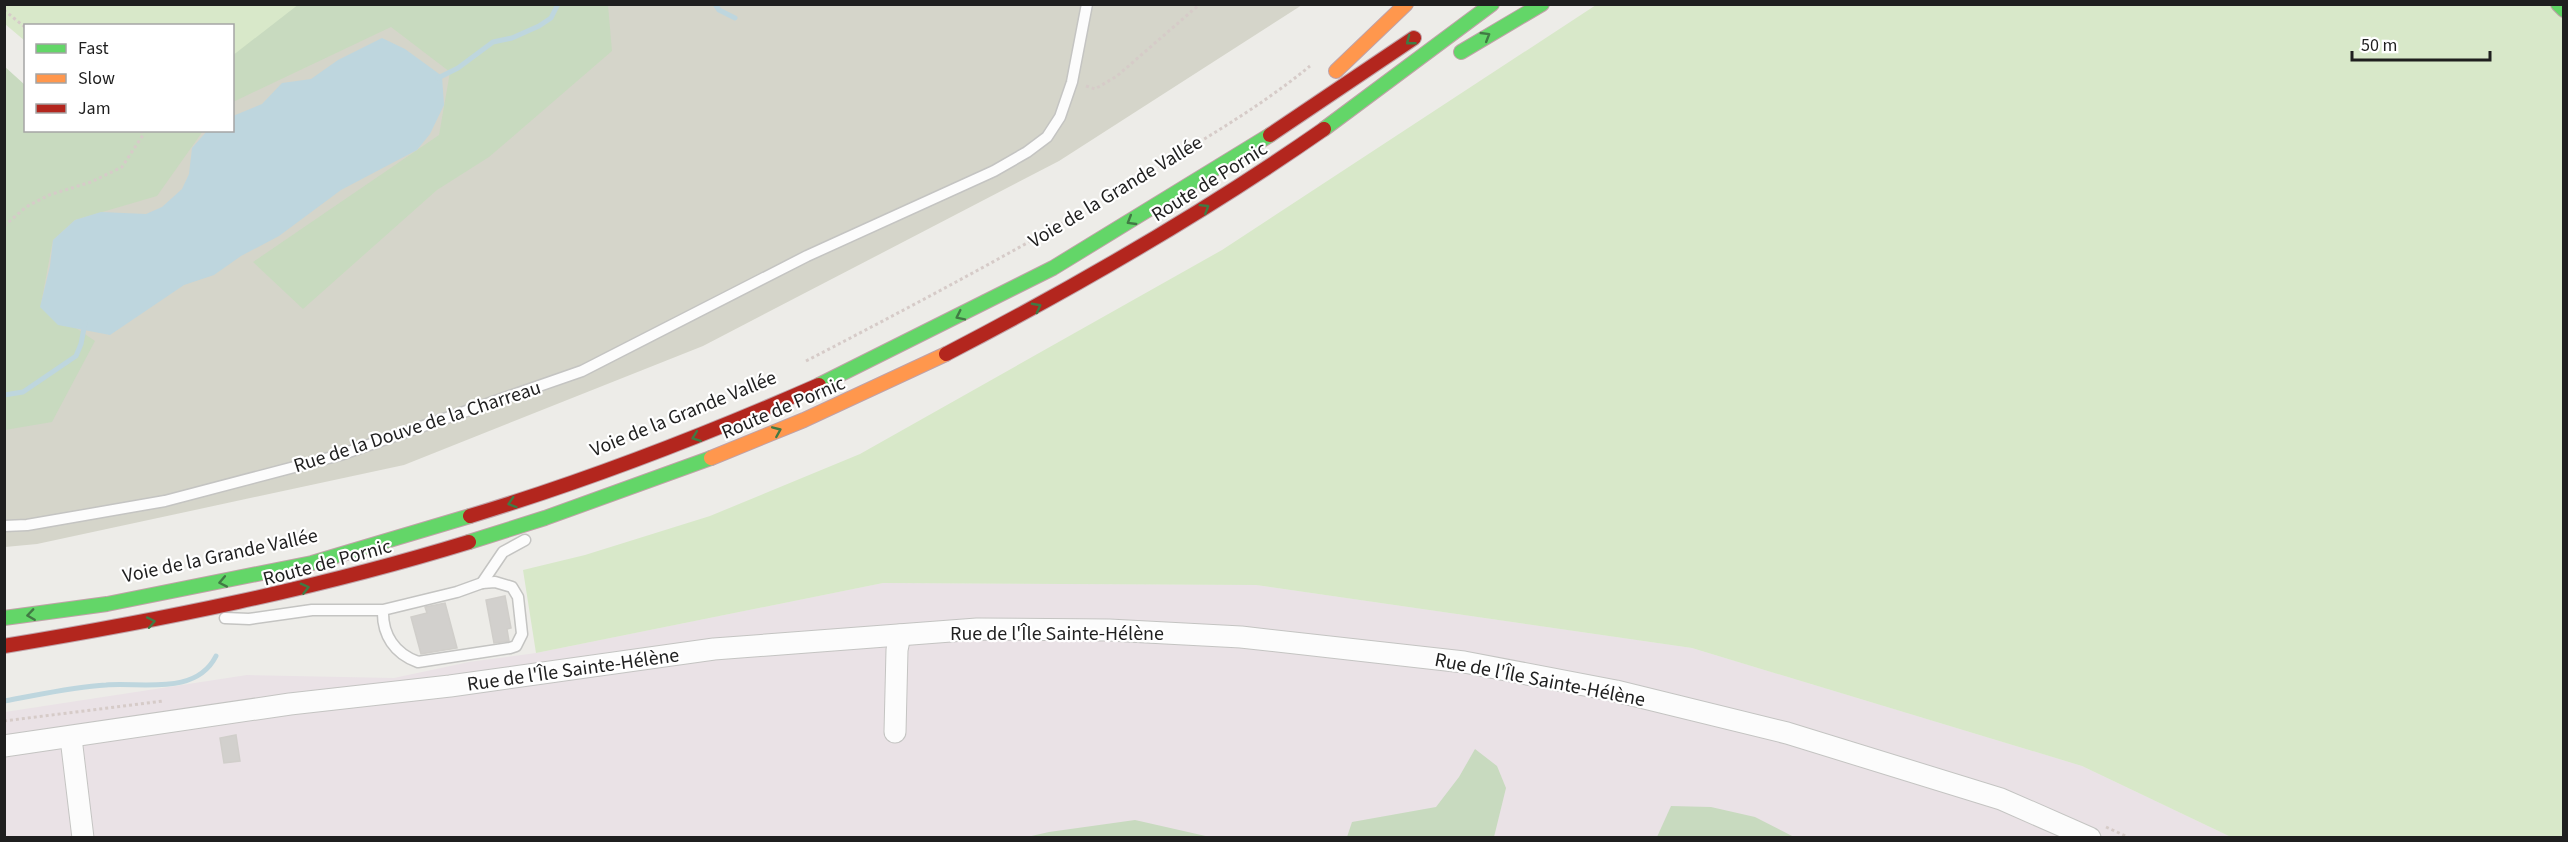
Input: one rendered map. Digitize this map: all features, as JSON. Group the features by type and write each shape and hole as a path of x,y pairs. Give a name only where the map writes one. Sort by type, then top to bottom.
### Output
{"highway":[{"path":"1312,89 1348,61 1406,4"},
{"name":"Route de Pornic","path":"4,646 94,633 208,611 418,558 537,522 747,445 899,377 985,334 1057,296 1150,242 1239,186 1380,90 1492,4"},
{"path":"1445,63 1483,37 1542,4"},
{"path":"2558,4 2564,10"},
{"name":"Route de Pornic","path":"4,618 107,604 312,563 508,504 622,466 735,422 846,373 1053,268 1217,170 1404,46 1421,32"},
{"path":"1380,90 1398,89"},
{"path":"1217,170 1236,141 1265,122"}],"street":[{"name":"Rue de l'Île Sainte-Hélène","path":"4,746 71,738 290,704 462,684 714,649 977,629 1120,631 1241,637 1464,662 1616,691 1787,733 2001,799 2097,832"},
{"path":"895,732 897,650 900,635"},
{"path":"71,738 83,837"}],"lane":[{"name":"Rue de la Douve de la Charreau","path":"4,526 27,525 165,501 340,455 582,371 807,256 994,171 1027,153 1047,137 1060,117 1072,82 1087,4"},
{"path":"594,512 605,498"},
{"path":"482,583 503,552 537,536"},
{"path":"208,611 231,620 289,612 383,610 447,595 482,583 505,584 516,591 522,634 516,646 418,662 406,658 390,642 383,621 383,610"}],"path":[{"path":"1072,82 1095,89 1117,76 1200,4"},
{"path":"4,10 24,26"},
{"name":"Voie de la Grande Vallée","path":"802,363 1066,222 1190,148 1315,63"},
{"path":"4,225 26,207 49,195 91,182 122,167 143,135 142,132"},
{"path":"4,721 170,700"},
{"path":"2097,832 2130,837"}],"shaded area":[{"path":"300,5 1302,5 1059,161 703,346 404,465 37,544 5,547 5,238 135,132 234,132 234,55"},
{"path":"883,583 1256,585 1692,648 2082,766 2231,837 5,838 5,712 247,675 394,678 469,662 536,653"}],"green space":[{"path":"299,4 608,5 612,51 489,157 437,190 303,309 253,262 439,135 450,72 391,27 234,102 234,54"},
{"path":"4,5 300,5 234,55 234,24 24,24 24,40 5,24"},
{"path":"1596,5 2563,5 2563,837 2231,837 2082,766 1692,648 1256,585 883,583 536,653 523,570 585,555 710,516 860,454 1222,250"},
{"path":"4,66 24,84 24,132 202,132 157,196 75,220 53,240 41,304 95,341 52,422 5,430"},
{"path":"1475,749 1497,766 1506,788 1494,837 1347,837 1352,822 1436,807 1459,777"},
{"path":"1671,806 1711,807 1755,817 1794,837 1657,837"},
{"path":"1135,820 1210,837 1027,837 1049,832"}],"water":[{"path":"382,38 405,49 442,76 444,105 430,134 417,150 341,190 279,236 241,256 214,275 184,285 110,335 58,325 40,307 50,266 53,240 75,220 101,212 146,214 162,207 182,189 189,174 192,148 206,132 234,132 234,116 262,104 282,83 311,79 338,60"}],"building":[{"path":"505,596 511,628 507,629 509,641 494,643 486,600"},
{"path":"445,603 457,648 421,654 411,617 427,613 425,607"},
{"path":"236,735 240,761 224,763 220,738"}],"waterway":[{"path":"438,78 458,68 493,42 512,38 539,26 551,18 558,4"},
{"path":"715,4 719,10 735,18"},
{"path":"4,395 23,392 76,356 85,323"},
{"path":"4,701 93,686 182,682 207,669 216,656"}],"traffic: fast":[{"path":"1324,129 1492,4"},
{"path":"1461,52 1542,4"},
{"path":"2558,4 2564,10"},
{"path":"819,385 1053,268 1270,135"},
{"path":"469,542 545,518 711,458"},
{"path":"4,618 107,604 312,563 470,516"}],"traffic: slow":[{"path":"1336,71 1406,4"},
{"path":"711,458 804,420 946,354"}],"traffic: jam":[{"path":"1270,135 1414,38"},
{"path":"946,354 1139,248 1324,129"},
{"path":"470,516 646,456 819,385"},
{"path":"4,646 238,602 412,559 469,542"}]}
